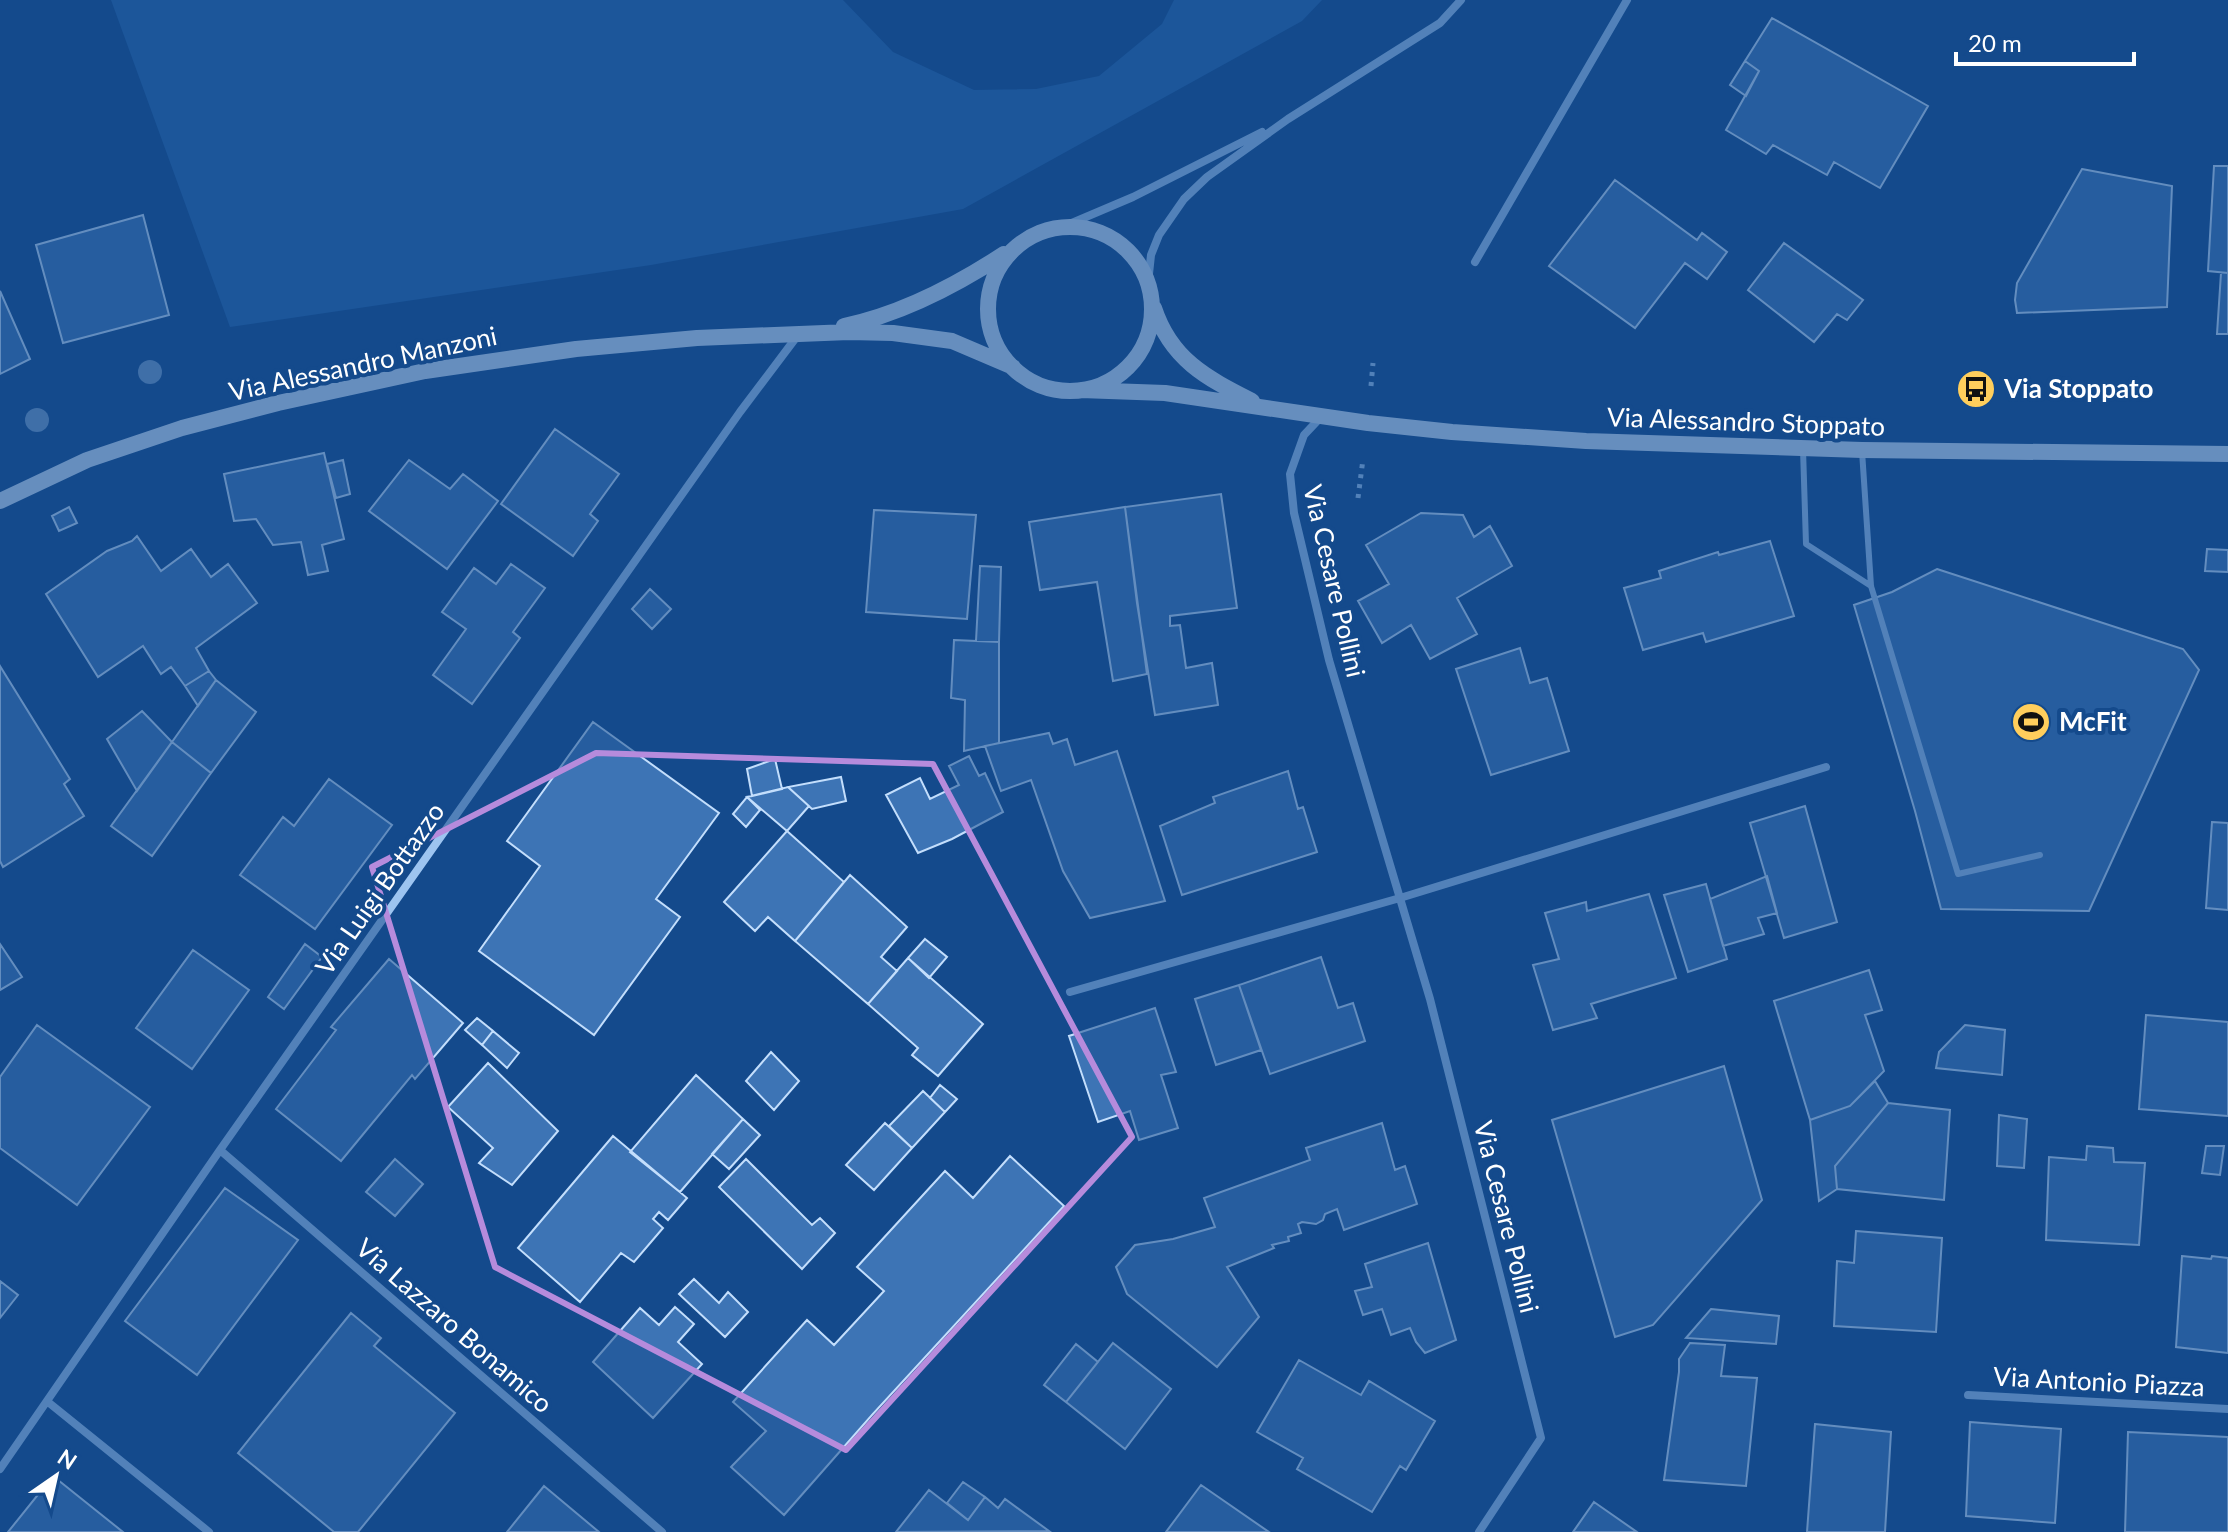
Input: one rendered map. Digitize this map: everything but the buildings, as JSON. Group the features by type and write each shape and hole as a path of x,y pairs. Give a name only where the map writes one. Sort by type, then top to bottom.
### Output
{"main road":[{"path":"1060,228 1084,229 1107,235 1142,268 1149,291 1149,331 1135,359 1111,380 1081,390 1045,387 1028,379 1001,352 988,316 989,297 1002,262 1032,236 1060,228"},
{"name":"Via Alessandro Manzoni","path":"798,335 858,323 929,298 1016,247"},
{"name":"Via Alessandro Stoppato","path":"1149,291 1160,326 1183,358 1214,382 1264,407"},
{"name":"Via Alessandro Manzoni","path":"0,501 87,460 182,428 278,403 425,371 576,349 697,338 849,332 913,335 952,341 1013,367"},
{"name":"Via Alessandro Stoppato","path":"1081,390 1165,393 1321,417 1452,432 1586,441 1862,450 2228,454"}],"street":[{"path":"1149,291 1151,255 1159,235 1184,199 1207,177 1288,119 1440,23 1461,0"},
{"path":"1475,262 1627,0"},
{"path":"1060,228 1133,197 1288,119"},
{"name":"Via Luigi Bottazzo","path":"0,1469 220,1150 731,425 798,335"},
{"name":"Via Cesare Pollini","path":"1321,417 1304,435 1290,474 1294,513 1329,660 1430,999 1541,1438 1479,1532"},
{"path":"1070,992 1400,898 1826,767"},
{"name":"Via Lazzaro Bonamico","path":"220,1150 662,1532"},
{"name":"Via Antonio Piazza","path":"1968,1395 2228,1409"},
{"path":"48,1402 209,1532"}],"lane":[{"path":"1803,448 1806,544 1871,586"},
{"path":"1862,450 1871,586 1958,874 2040,855"}],"highlighted area":[{"path":"596,753 933,764 1132,1137 846,1450 495,1267 372,867"}],"shaded area":[{"path":"111,0 843,0 893,52 974,90 1036,89 1099,76 1162,24 1174,0 1322,0 1302,21 963,209 651,265 230,327"}],"place":[{"name":"Via Stoppato","path":"1976,389"},
{"name":"McFit","path":"2031,722"}]}
